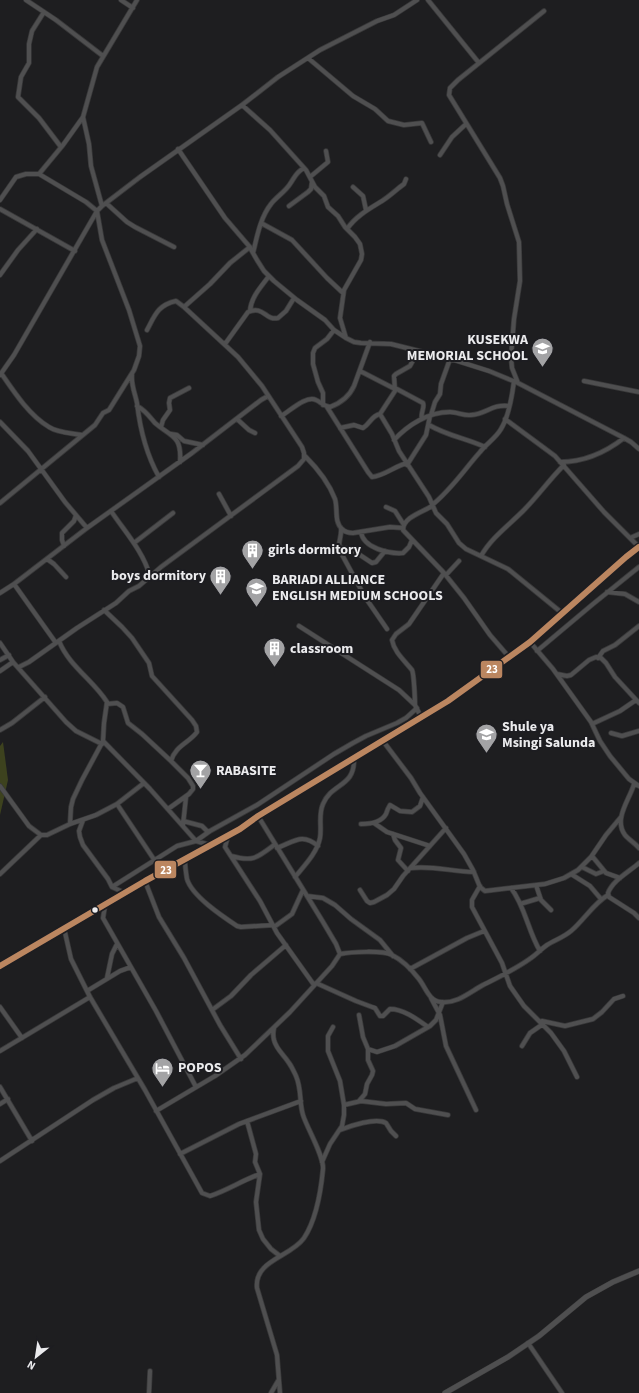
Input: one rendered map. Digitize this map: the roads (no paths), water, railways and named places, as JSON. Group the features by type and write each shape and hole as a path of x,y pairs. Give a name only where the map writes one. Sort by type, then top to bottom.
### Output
{"highway":[{"path":"0,966 64,928 105,906 145,881 228,836 258,816 448,701 530,642 639,547"}],"street":[{"path":"26,0 103,56"},
{"path":"121,0 133,8"},
{"path":"39,174 83,117 97,67 137,0"},
{"path":"82,435 49,428 31,413 1,374 14,355 97,211 178,149 242,105 278,77 320,50 377,21 394,15 417,0"},
{"path":"428,0 479,63"},
{"path":"404,526 410,518 432,506 484,447 502,429 516,382 511,357 514,320 520,281 519,242 503,186 495,169 487,159 451,100 449,91 458,80 544,11"},
{"path":"44,12 32,30 29,44 29,62 21,77 18,98 39,118 61,147"},
{"path":"308,58 353,96 375,109 388,120 404,125 422,124 431,142"},
{"path":"242,105 270,130 304,168 315,187 324,196 328,207 338,216 360,244 362,254 358,266 347,283 340,318 346,338"},
{"path":"83,117 89,144 91,166 102,206"},
{"path":"440,155 452,137 466,124"},
{"path":"178,149 225,218 250,247 257,260 269,276 294,298 325,320 334,330 346,338 354,342 391,344 450,359 488,371 516,382 624,438 639,449"},
{"path":"289,206 311,189 311,179 328,162 326,151"},
{"path":"253,253 256,237 264,214 271,203 291,184 297,172 304,168"},
{"path":"0,200 16,177 26,174 39,174 86,202 97,211 102,240 129,310 140,346 139,356 132,373 109,410 101,415 97,422 82,435 0,503"},
{"path":"347,229 351,223 366,210 382,201 404,184 406,179"},
{"path":"353,187 363,196 366,210"},
{"path":"106,203 131,224 174,247"},
{"path":"0,209 74,251"},
{"path":"261,223 292,240 327,278 344,292"},
{"path":"0,275 18,250 37,229"},
{"path":"184,307 210,284 230,263 250,247"},
{"path":"0,266 5,269"},
{"path":"225,344 250,311 255,294 269,276"},
{"path":"250,311 258,310 270,318 278,318 286,311 294,298"},
{"path":"147,330 158,311 166,303 176,301 184,307 238,357 268,396 302,447 305,456 313,464 330,489 335,500 338,524 341,528 348,533 390,526 404,526"},
{"path":"325,406 323,394 313,364 313,353 315,348 327,339 334,330"},
{"path":"325,406 330,407 341,402 351,393 370,342"},
{"path":"340,428 354,425 362,428 369,423 374,416 380,414 395,388 394,376 410,366 418,351"},
{"path":"281,416 300,403 312,398 318,400 325,406 368,472 372,477 378,476 397,466 407,464 426,435 430,416 435,402 440,394 441,384 450,359"},
{"path":"360,371 423,403 424,406 421,413 422,419"},
{"path":"132,373 132,384 142,434 146,448 159,477"},
{"path":"584,381 639,392"},
{"path":"160,427 170,410 170,398 189,388"},
{"path":"0,593 268,396"},
{"path":"137,406 146,411 156,424 171,434 180,446 180,462"},
{"path":"394,440 411,424 430,416 450,412 471,415 485,412 494,406 509,406"},
{"path":"380,414 407,464 422,485 436,513 447,524 458,543 466,549 508,569 562,614"},
{"path":"237,419 249,430 255,433"},
{"path":"505,419 548,450 562,463 599,506 639,547"},
{"path":"0,422 28,451 87,528"},
{"path":"429,425 441,432 484,447"},
{"path":"171,434 178,435 184,441 202,445"},
{"path":"481,556 488,546 536,498 562,463 589,457 616,444 624,438"},
{"path":"19,667 29,662 116,603 298,466 303,462 305,456"},
{"path":"219,494 231,516"},
{"path":"386,507 395,511 404,526 404,533 445,574 490,635 509,657"},
{"path":"111,511 145,561 150,576"},
{"path":"134,543 172,513"},
{"path":"64,546 62,533 74,520 76,515"},
{"path":"341,528 339,547 361,590 386,629"},
{"path":"361,532 363,539 366,542 385,551 398,553 403,552 409,547 412,540"},
{"path":"630,538 639,534"},
{"path":"339,547 349,549 372,563 376,562 385,551"},
{"path":"47,559 66,577"},
{"path":"112,887 177,846 196,841 208,832 257,805 334,754 366,736 406,718 416,707 413,672 402,658 392,640 396,634 409,624 445,574 459,560"},
{"path":"537,651 639,567"},
{"path":"14,584 70,660 97,689 107,704 102,743 84,775 73,799 70,824"},
{"path":"607,592 625,594 639,602"},
{"path":"104,610 132,638 149,663 152,676 176,701 196,726 197,732 195,735 176,750 171,761"},
{"path":"299,626 399,690 416,707 421,717"},
{"path":"598,658 603,652 615,645 639,626"},
{"path":"530,642 557,674 592,724 600,741 610,756 628,779 639,786"},
{"path":"0,643 14,662 66,722 76,731 102,743 183,823 196,841 211,845"},
{"path":"0,653 5,649"},
{"path":"0,660 9,655"},
{"path":"557,674 567,676 571,675 589,660 598,658 606,663 615,677 638,702 592,724"},
{"path":"0,670 14,662"},
{"path":"0,730 12,723 45,697"},
{"path":"107,704 117,703 123,707 128,723 171,761 188,778 193,786 192,791 168,809"},
{"path":"611,733 622,736 639,731"},
{"path":"383,741 411,778 464,854 481,889 488,891 545,884 564,878 582,867 621,817"},
{"path":"295,877 318,846 320,839 320,817 322,805 329,795 352,776 354,758"},
{"path":"0,786 29,826 41,835 47,835 70,824 96,815 117,804 144,783"},
{"path":"634,784 620,822 624,834 639,848"},
{"path":"183,823 186,796"},
{"path":"361,824 374,823 384,817 390,805 400,811 412,812 420,806 423,797"},
{"path":"117,804 155,861"},
{"path":"258,816 336,944 340,954"},
{"path":"83,820 80,831 81,840 112,887 125,893"},
{"path":"183,823 202,826 208,832"},
{"path":"374,823 383,830 430,846"},
{"path":"360,890 367,901 374,902 387,895 394,889 446,828"},
{"path":"393,834 395,840 401,848 398,860 410,870"},
{"path":"0,874 41,835"},
{"path":"228,836 225,847 230,856 260,901 273,926 315,984 375,1008 380,1016 384,1016 390,1009 398,1010 428,1027"},
{"path":"230,856 249,859 276,846 302,838 310,840 318,846"},
{"path":"592,856 610,876 620,878"},
{"path":"185,860 187,880 197,893 210,907 237,926 273,926 292,914 303,890"},
{"path":"430,996 439,1002 458,1000 484,985 506,975 530,959 546,945 572,930 601,899 608,894 608,891 620,878 639,863"},
{"path":"410,870 425,867 474,872"},
{"path":"582,867 596,874 604,871"},
{"path":"571,874 590,886 601,899"},
{"path":"145,881 159,917 241,1058"},
{"path":"536,885 540,898 551,910"},
{"path":"480,886 471,903 484,931 502,963 510,986 518,998 541,1022 564,1051 577,1077"},
{"path":"511,888 520,904 534,941 540,951"},
{"path":"608,894 609,897 634,913 639,918"},
{"path":"307,896 323,898 335,905 351,920 380,940 394,956 410,970 430,996 438,1011 446,1046 476,1110"},
{"path":"520,904 540,898"},
{"path":"105,906 103,918 167,1031 196,1087"},
{"path":"64,928 71,959 90,998 138,1078 202,1193 210,1196 217,1194 260,1174"},
{"path":"410,970 467,938 484,931"},
{"path":"107,978 113,950 117,944"},
{"path":"212,1010 231,996 251,975 286,945"},
{"path":"156,1111 215,1076 241,1058 274,1028 332,966 340,954 357,952 383,953 394,956"},
{"path":"87,991 107,978 131,967"},
{"path":"541,1022 565,1026 593,1018 602,1012 614,999 623,996"},
{"path":"0,1050 90,998"},
{"path":"368,1049 377,1052 395,1046 428,1027 436,1020 438,1011 443,1002"},
{"path":"0,1007 22,1038"},
{"path":"359,1015 362,1033 368,1049 368,1060 373,1071 367,1084 365,1094 359,1101"},
{"path":"522,1046 530,1032 541,1022"},
{"path":"322,1162 330,1144 339,1131 344,1120 344,1105 340,1081 328,1051 327,1043 328,1036 334,1027"},
{"path":"274,1028 274,1041 276,1046 289,1063 300,1086 304,1116 323,1167 320,1192 311,1225 303,1239 297,1246 280,1256 258,1274 257,1283 264,1315 277,1355 280,1393"},
{"path":"0,1161 93,1100 114,1088 138,1078"},
{"path":"0,1087 32,1141"},
{"path":"0,1104 8,1099"},
{"path":"180,1154 247,1121 301,1101"},
{"path":"344,1105 359,1101 386,1104 406,1103 421,1111 448,1115"},
{"path":"247,1121 256,1154 256,1165 260,1174 256,1202 258,1230 271,1249 280,1256"},
{"path":"339,1131 353,1125 380,1121 386,1123 396,1136"},
{"path":"445,1393 508,1357 586,1297 613,1282 639,1271"},
{"path":"528,1343 562,1393"},
{"path":"150,1371 150,1393"},
{"path":"271,1393 278,1381"}],"place":[{"name":"KUSEKWA MEMORIAL SCHOOL","path":"543,368"},
{"name":"girls dormitory","path":"253,570"},
{"name":"boys dormitory","path":"221,596"},
{"name":"BARIADI ALLIANCE ENGLISH MEDIUM SCHOOLS","path":"256,608"},
{"name":"classroom","path":"275,668"},
{"name":"Shule ya Msingi Salunda","path":"486,754"},
{"name":"RABASITE","path":"200,790"},
{"name":"POPOS","path":"162,1088"}]}
